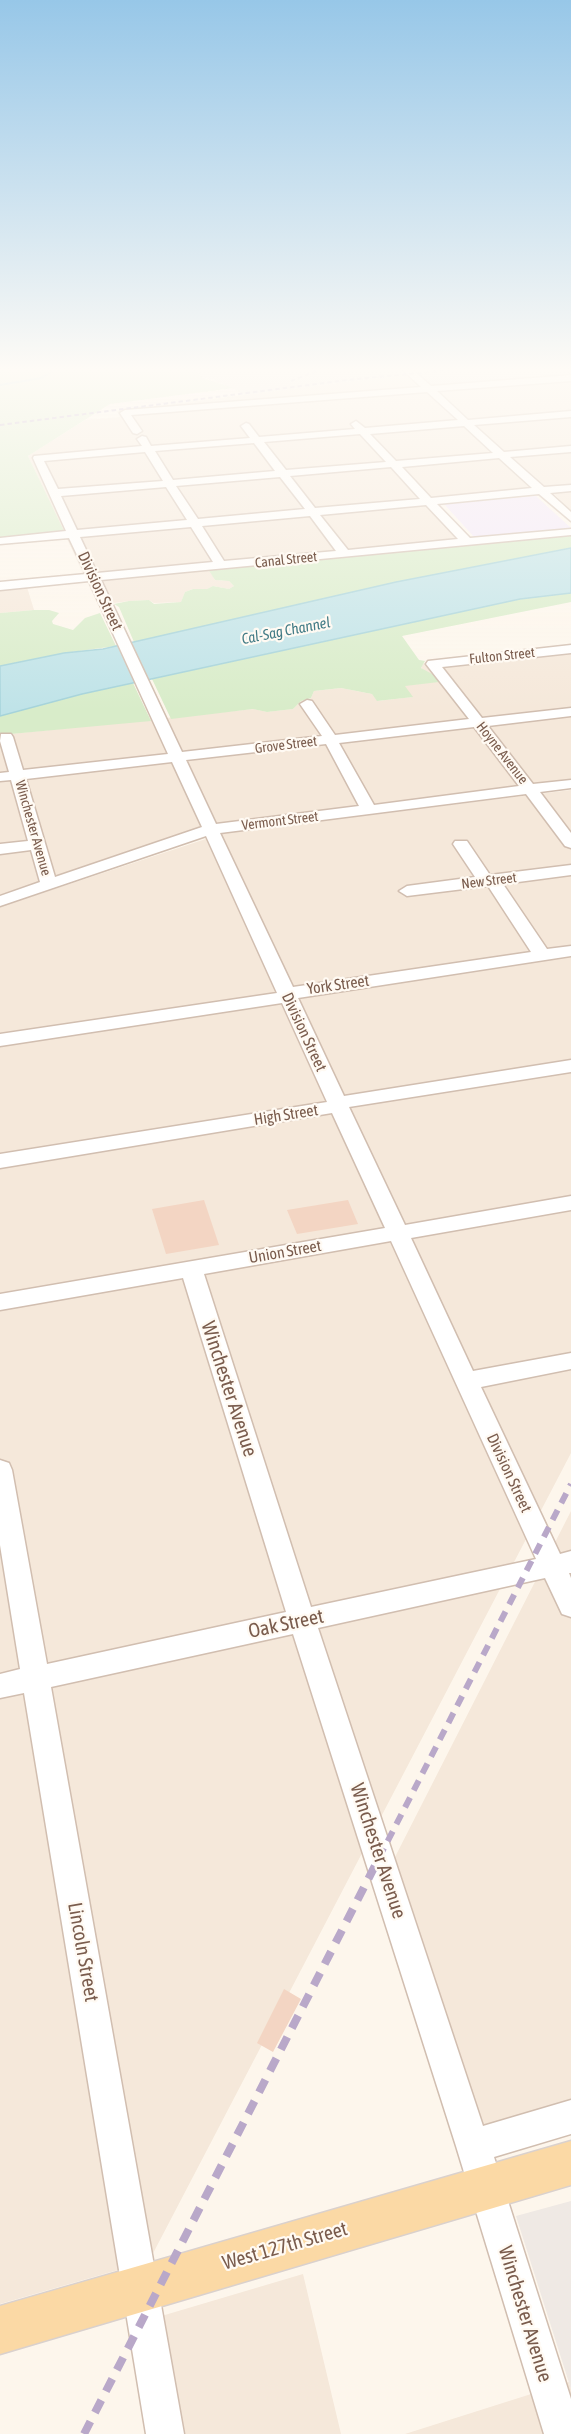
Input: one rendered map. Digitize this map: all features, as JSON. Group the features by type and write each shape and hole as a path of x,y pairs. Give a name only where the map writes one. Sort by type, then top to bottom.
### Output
{"main road":[{"name":"West 127th Street","path":"0,2330 140,2289 479,2167 571,2163"}],"street":[{"name":"Division Street","path":"49,484 146,686 209,830 466,1381 562,1564 571,1606"},
{"path":"170,484 221,566"},
{"path":"54,494 175,484"},
{"path":"291,484 345,554"},
{"path":"413,484 467,542"},
{"path":"533,484 571,518"},
{"path":"0,542 571,488"},
{"name":"Canal Street","path":"0,586 571,532"},
{"name":"Fulton Street","path":"433,664 570,650"},
{"name":"Hoyne Avenue","path":"433,664 571,843"},
{"path":"307,704 369,810"},
{"name":"Grove Street","path":"0,777 571,712"},
{"name":"Winchester Avenue","path":"6,737 49,884"},
{"name":"Vermont Street","path":"0,902 209,830 571,784"},
{"path":"0,849 38,844"},
{"path":"460,844 542,955"},
{"name":"New Street","path":"407,891 571,870"},
{"name":"York Street","path":"0,1040 275,1000 298,991 571,951"},
{"name":"High Street","path":"0,1161 337,1105 348,1101 571,1066"},
{"name":"Union Street","path":"0,1302 571,1203"},
{"name":"Winchester Avenue","path":"191,1269 563,2434"},
{"path":"466,1381 571,1361"},
{"name":"Lincoln Street","path":"0,1470 165,2434"},
{"name":"Oak Street","path":"0,1686 562,1564"},
{"path":"479,2167 571,2117"}],"shaded area":[{"path":"41,484 571,484 571,511 547,487 423,499 464,544 209,569 215,580 229,581 234,586 229,589 213,586 207,589 193,589 185,592 181,602 154,603 149,600 98,605"},
{"path":"536,496 571,528 475,538 444,504"},
{"path":"27,587 34,610 0,613 0,589"},
{"path":"571,646 571,782 192,831 0,895 0,735 254,709 267,712 293,709 301,701 311,698 314,691 341,688 372,694 378,701 412,697 404,686 423,670 421,667 424,663"},
{"path":"571,790 571,1453 149,2261 0,2304 0,907 224,833"},
{"path":"571,1511 571,2111 486,2135 394,1859"},
{"path":"571,2201 571,2389 516,2216"},
{"path":"303,2274 341,2434 169,2434 148,2320"},
{"path":"569,2382 571,2434 405,2434"}],"green space":[{"path":"0,484 41,484 64,531 0,538"},
{"path":"571,536 571,548 396,582 134,642 119,607 114,604 149,600 154,604 181,602 185,592 193,589 207,589 213,586 229,589 234,586 229,581 215,580 208,569"},
{"path":"571,593 571,602 402,636 419,660 425,661 421,668 434,675 439,682 405,686 413,697 377,701 372,694 341,688 314,691 311,698 301,701 293,709 267,712 253,709 171,719 152,679 520,599"},
{"path":"34,610 59,613 52,621 53,624 73,630 85,618 100,613 116,646 64,653 0,666 0,613"},
{"path":"133,683 151,721 0,735 0,716"}],"water":[{"name":"Cal-Sag Channel","path":"571,548 571,593 520,599 82,694 0,716 0,666 64,653 103,649 396,582"}],"building":[{"path":"204,1200 219,1245 166,1254 152,1209"},
{"path":"348,1200 358,1224 297,1234 287,1210"},
{"path":"284,1989 301,1999 273,2052 257,2043"}],"railway":[{"path":"379,1858 571,1484"},
{"path":"84,2434 380,1856"}]}
